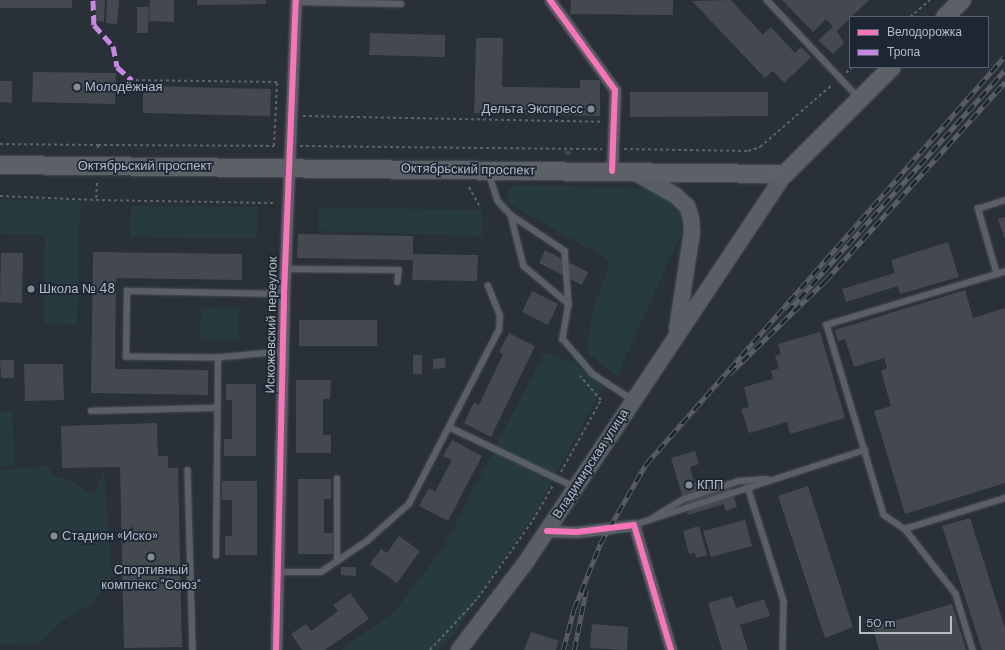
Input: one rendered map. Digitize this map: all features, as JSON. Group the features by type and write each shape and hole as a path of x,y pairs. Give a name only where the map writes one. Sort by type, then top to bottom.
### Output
{"main road":[{"path":"946,16 962,0"},
{"path":"785,174 891,68"},
{"name":"Октябрьский проспект","path":"0,166 288,167 785,174"},
{"name":"Владимирская улица","path":"631,171 675,195 687,206 691,218 692,232 676,333"},
{"name":"Владимирская улица","path":"459,650 547,531 676,333 785,174"}],"street":[{"path":"550,0 615,90 612,171"},
{"name":"Искожевский переулок","path":"276,650 282,352 288,167 296,1"},
{"path":"547,531 585,532 634,525 671,650"}],"lane":[{"path":"767,0 860,99"},
{"path":"296,1 401,4"},
{"path":"489,170 498,201 511,216 566,251 569,304 563,339 592,374 633,400"},
{"path":"997,275 978,209 1005,200"},
{"path":"511,216 524,266 569,304"},
{"path":"285,269 399,270 398,282"},
{"path":"973,650 956,594 905,529 884,515 828,325 1005,272"},
{"path":"278,572 321,572 397,517 409,504 499,330 500,316 488,286"},
{"path":"282,352 218,358 126,357 127,291 284,294"},
{"path":"216,556 218,358"},
{"path":"91,411 217,408"},
{"path":"449,427 575,487"},
{"path":"634,525 864,450"},
{"path":"188,470 193,650"},
{"path":"337,480 337,560"},
{"path":"649,520 684,499 738,481 772,480"},
{"path":"748,487 784,601 783,650"},
{"path":"905,529 1005,498"}],"path":[{"path":"911,16 930,0"},
{"path":"0,144 748,151 760,147 851,68"},
{"path":"132,80 277,82 274,146"},
{"path":"291,116 614,123"},
{"path":"98,144 98,149"},
{"path":"96,183 96,200"},
{"path":"470,187 479,205"},
{"path":"0,196 96,200 274,203"},
{"path":"430,650 478,598 533,520 601,400 580,376"}],"green space":[{"path":"517,185 647,189 661,193 679,209 682,232 617,376 590,355 587,342 594,308 610,261 508,203 509,189"},
{"path":"0,199 80,201 77,324 43,323 45,235 0,234"},
{"path":"131,206 257,207 257,238 130,237"},
{"path":"319,207 483,210 482,236 319,231"},
{"path":"201,308 239,309 239,339 200,339"},
{"path":"545,352 576,364 603,387 537,509 456,632 438,650 341,650 394,612 443,548"},
{"path":"12,411 15,465 0,466 0,412"},
{"name":"Стадион «Иско»","path":"47,466 55,476 72,481 94,495 104,470 112,576 92,604 61,621 40,643 0,644 0,470"}],"building":[{"path":"0,0 72,0 72,8 0,8"},
{"path":"96,0 105,0 104,22 95,21"},
{"path":"107,0 119,0 117,24 106,23"},
{"path":"150,0 174,0 174,22 149,21"},
{"path":"197,0 266,0 266,4 197,5"},
{"path":"571,0 673,0 673,15 570,14"},
{"path":"731,0 763,35 771,27 795,53 801,47 811,57 784,83 773,71 765,78 692,1"},
{"path":"782,0 869,0 852,16 849,16 849,19 837,31 844,43 833,54 818,40 833,27 826,19 813,32"},
{"path":"137,7 149,7 148,33 137,33"},
{"path":"370,33 445,35 445,57 369,55"},
{"path":"476,38 503,38 502,87 580,88 580,80 600,80 600,116 474,113"},
{"path":"33,72 116,73 115,104 32,102"},
{"path":"0,81 12,81 12,103 0,102"},
{"path":"143,86 271,89 270,116 143,113"},
{"path":"630,92 768,92 768,116 630,117"},
{"path":"565,151 571,151 571,155 565,154"},
{"path":"1005,217 1005,239 998,219"},
{"path":"298,234 413,236 413,254 478,255 477,281 412,280 413,260 297,258"},
{"path":"948,242 959,277 900,294 898,286 846,302 842,289 895,273 891,260"},
{"path":"545,250 588,272 582,285 539,263"},
{"path":"93,252 242,254 242,280 116,278 115,369 208,370 208,395 91,393"},
{"path":"1,253 23,253 22,303 0,302"},
{"path":"965,290 973,318 1005,308 1005,483 905,514 874,411 891,406 881,371 887,368 884,358 854,367 845,339 838,341 835,330"},
{"path":"532,291 558,304 548,325 522,312"},
{"path":"299,320 377,320 377,346 299,346"},
{"path":"820,332 845,418 790,434 787,422 749,433 741,409 749,407 744,387 773,379 771,371 779,368 775,356 781,354 778,344"},
{"path":"509,333 535,346 491,437 464,423 474,402 479,405 503,354 499,352"},
{"path":"413,355 422,355 422,374 413,374"},
{"path":"445,358 446,368 433,369 433,359"},
{"path":"0,360 14,360 14,378 1,378"},
{"path":"24,364 63,364 64,400 25,401"},
{"path":"296,380 331,380 330,399 323,399 323,435 331,435 331,453 296,453"},
{"path":"226,384 256,384 256,456 224,456 224,439 232,439 232,400 226,400"},
{"name":"Спортивный комплекс \"Союз\"","path":"157,423 158,456 168,456 168,468 178,468 182,647 124,648 120,467 62,468 61,426"},
{"path":"452,440 482,456 448,521 419,506 429,488 435,492 452,460 443,456"},
{"name":"КПП","path":"695,451 699,464 690,467 694,482 698,481 701,489 729,480 737,507 726,511 724,504 688,515 671,458"},
{"path":"298,479 331,479 331,499 324,499 324,533 333,533 333,554 298,554"},
{"path":"222,481 257,481 257,555 225,555 225,536 232,536 232,500 222,500"},
{"path":"808,486 853,627 825,638 778,496"},
{"path":"970,518 1005,628 1005,650 982,650 942,526"},
{"path":"745,520 752,546 711,557 703,531"},
{"path":"699,526 707,555 696,558 695,553 689,554 683,531"},
{"path":"399,536 420,551 397,583 370,564 381,549 387,553"},
{"path":"341,567 356,567 356,576 341,575"},
{"path":"350,593 369,619 325,650 302,650 291,634 306,624 311,631 338,611 333,605"},
{"path":"732,596 736,608 764,599 770,616 740,625 748,650 722,650 708,603"},
{"path":"952,604 966,650 879,650 873,627"},
{"path":"592,624 628,627 627,650 590,648"},
{"path":"531,632 559,641 556,650 524,650"}],"railway":[{"path":"563,650 574,609 600,544 646,464 1005,56"},
{"path":"787,312 1005,70"},
{"path":"729,374 826,280 1005,82"},
{"path":"574,650 586,590"}],"marked path":[{"path":"93,0 94,25 113,46 117,67 132,80"}],"cycle path":[{"path":"276,650 284,294 296,0"},
{"path":"550,0 615,90 612,171"},
{"path":"547,531 577,532 634,525 671,650"}],"place":[{"name":"Молодёжная","path":"77,87"},
{"name":"Дельта Экспресс","path":"591,109"},
{"name":"Школа № 48","path":"31,289"},
{"name":"КПП","path":"689,485"},
{"name":"Стадион «Иско»","path":"54,536"},
{"name":"Спортивный комплекс \"Союз\"","path":"151,557"}]}
